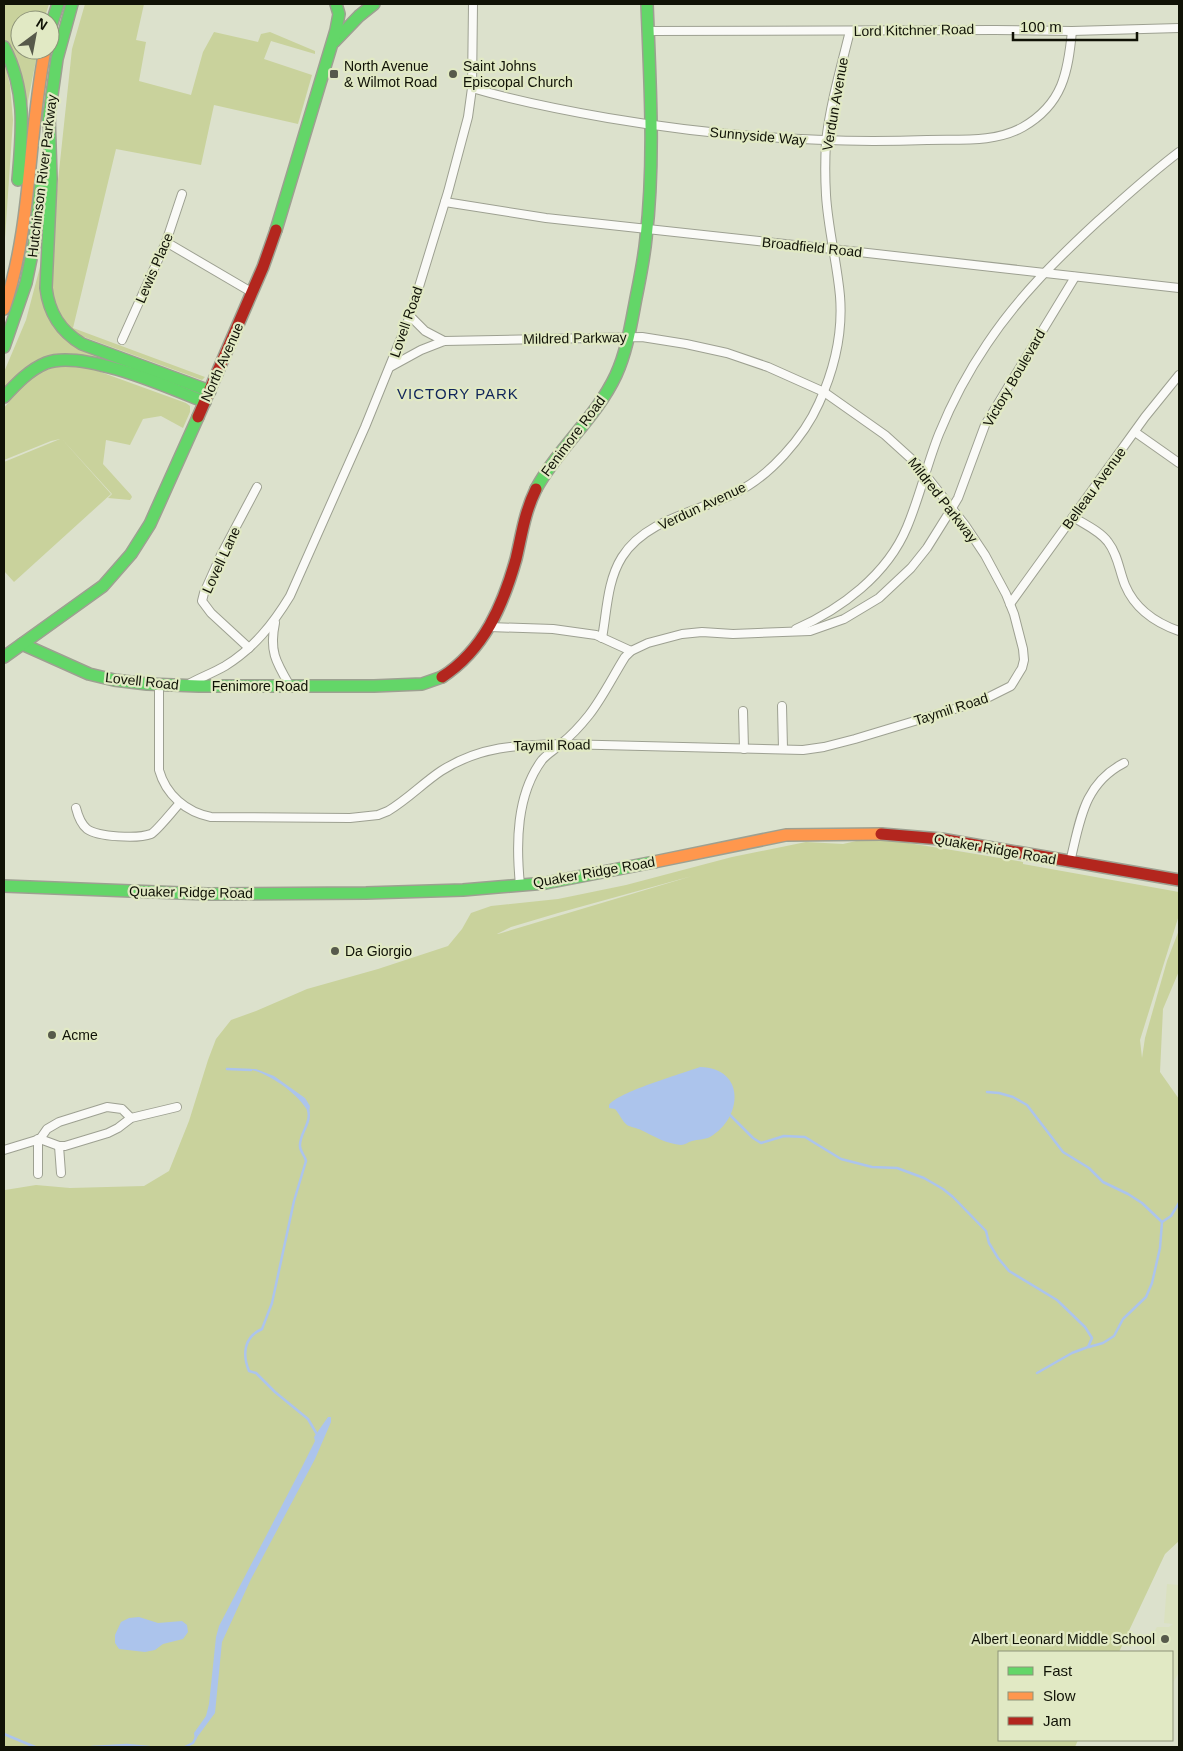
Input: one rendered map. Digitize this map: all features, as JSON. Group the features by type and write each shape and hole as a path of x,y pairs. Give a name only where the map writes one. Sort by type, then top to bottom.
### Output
{"main road":[{"name":"Hutchinson River Parkway","path":"4,347 21,300 30,263 57,59 72,4"},
{"name":"North Avenue","path":"4,657 103,586 131,554 157,510 252,293 276,228 332,44 338,19 338,4"},
{"path":"332,44 359,16 374,4"},
{"name":"Fenimore Road","path":"185,686 397,685 434,682 462,664 474,650 489,627 507,587 515,559 522,521 534,491 547,470 597,408 616,373 629,338 647,230 651,152 647,4"},
{"path":"4,47 14,69 21,101 20,154 10,289"},
{"name":"Hutchinson River Parkway","path":"4,309 20,243 43,60"},
{"path":"49,113 51,179 46,288 48,305 54,319 69,336 82,344 208,397"},
{"path":"4,397 25,374 39,366 57,360 76,359 102,364 208,397"},
{"name":"Lovell Road","path":"22,644 72,668 100,677 185,686"},
{"name":"Quaker Ridge Road","path":"4,886 207,894 463,890 567,880 786,835 813,834 896,834 941,839 1179,880"}],"street":[{"name":"Lovell Road","path":"185,686 225,666 263,636 276,620 290,596 366,427 410,316 468,117 472,88 475,5"},
{"name":"Lord Kitchner Road","path":"648,32 1072,31 1179,28"},
{"name":"Verdun Avenue","path":"602,638 615,570 622,557 635,541 655,528 737,493 757,478 780,459 796,440 824,392 836,354 840,297 826,195 826,141 850,31"},
{"name":"Sunnyside Way","path":"472,88 560,109 650,125 742,136 880,142 983,138 1010,133 1025,126 1038,117 1057,95 1067,70 1072,31"},
{"path":"790,632 838,607 881,568 896,549 906,528 924,474 954,399 988,342 1011,311 1044,273 1139,184 1179,152"},
{"name":"Lewis Place","path":"122,340 166,242 182,194"},
{"name":"Broadfield Road","path":"444,202 546,218 647,230 1179,288"},
{"path":"166,242 252,293"},
{"name":"Victory Boulevard","path":"631,651 664,638 682,634 702,632 733,634 810,630 844,618 879,598 906,573 927,548 952,508 958,498 985,425 1075,277"},
{"name":"Mildred Parkway","path":"410,316 425,331 444,340"},
{"name":"Mildred Parkway","path":"390,367 444,340 629,338 642,336 727,353 768,367 824,392 885,435 909,456 965,526 985,555 1010,604 1023,649 1024,660 1022,668"},
{"name":"Belleau Avenue","path":"1010,604 1168,387 1179,375"},
{"path":"1135,432 1179,463"},
{"name":"Lovell Lane","path":"249,648 211,613 202,601 221,555 257,487"},
{"path":"1073,517 1107,539 1116,556 1125,585 1133,600 1146,614 1162,625 1179,632"},
{"name":"Lovell Road","path":"276,620 272,647 277,664 290,686"},
{"path":"489,627 552,629 602,638 631,651 625,657 590,714 549,754 536,771 522,804 519,841 520,885"},
{"name":"Taymil Road","path":"159,684 159,770 166,786 180,803 193,812 210,817 350,818 371,816 388,811 440,772 476,754 507,746 561,744 803,750 832,745 980,701 1011,686 1022,668"},
{"path":"782,706 783,749"},
{"path":"743,711 744,749"},
{"path":"1070,862 1082,813 1092,791 1114,768 1124,763"},
{"path":"76,808 80,820 87,829 115,836 136,837 153,834 180,803"},
{"path":"4,1150 39,1139 47,1129 59,1122 107,1107 122,1109 131,1118"},
{"path":"39,1139 59,1146 65,1146 108,1133 131,1118 176,1107"},
{"path":"38,1174 39,1139"},
{"path":"59,1146 61,1173"}],"shaded area":[{"path":"4,4 49,4 47,10 10,10 10,59 4,42"},
{"path":"85,4 144,4 136,40 146,42 139,81 191,95 203,52 214,32 258,42 261,34 270,32 315,51 315,54 271,41 264,59 312,75 298,124 214,105 201,165 116,149 73,328 205,377 202,380 73,333 54,308 51,283 55,209 72,49"},
{"path":"4,60 10,85 13,120 4,253"},
{"path":"10,60 36,60 27,106"},
{"path":"40,267 44,307 107,359 68,354 4,390 4,372 26,320"},
{"path":"60,366 84,366 186,403 190,406 190,412 183,428 161,416 143,419 130,445 106,440 103,464 131,495 130,500 108,498 112,494 61,438 111,494 14,582 4,571 4,462 60,439 4,460 4,408 24,383 41,371"},
{"path":"874,837 1023,862 1023,864 1179,892 1179,915 1140,1040 1142,1058 1145,1038 1167,961 1179,930 1179,971 1163,1009 1160,1072 1179,1099 1179,1541 1165,1554 1119,1651 998,1651 998,1741 1078,1741 1075,1747 4,1747 5,1190 36,1185 70,1188 144,1186 169,1171 189,1121 216,1039 231,1020 307,989 378,969 448,946 462,929 471,913 491,906 558,899 626,885 732,857 806,842 843,844","holes":["692,876 497,934 511,927 558,913"]},
{"name":"Albert Leonard Middle School","path":"1167,1584 1179,1585 1179,1675 1173,1682 1173,1651 1143,1651 1157,1627 1169,1627 1173,1624 1164,1623"}],"water":[{"path":"700,1067 715,1070 726,1076 732,1085 735,1095 729,1118 721,1129 706,1139 682,1145 671,1143 627,1125 615,1109 609,1108 609,1105 624,1095"},
{"path":"248,1069 256,1069 274,1076 305,1098 310,1106 309,1113 298,1098 274,1079"},
{"path":"328,1417 331,1417 331,1422 315,1459 251,1579 222,1642 215,1713 195,1740 194,1733 206,1716 209,1704 216,1637 219,1626 302,1467 315,1441 314,1437"},
{"path":"139,1617 158,1623 182,1621 187,1625 188,1632 183,1639 163,1644 155,1650 145,1652 119,1649 115,1643 115,1635 121,1622 129,1618"}],"waterway":[{"path":"227,1069 251,1070"},
{"path":"987,1092 1013,1097 1027,1105 1063,1152 1089,1168 1103,1182 1142,1203 1162,1222 1160,1248 1152,1283 1146,1297 1123,1319 1114,1336 1103,1343 1089,1347"},
{"path":"308,1110 307,1124 300,1142 306,1161 294,1201 272,1303 262,1329 256,1332 248,1341 245,1352 249,1371 256,1373 275,1392 308,1419 318,1436"},
{"path":"730,1115 753,1138 761,1143 784,1136 805,1137 841,1159 872,1167 897,1168 924,1178 953,1197 986,1231 989,1243 1009,1271 1057,1300 1085,1327 1092,1338 1088,1347 1072,1353 1037,1373"},
{"path":"1162,1222 1171,1216 1179,1203"},
{"path":"4,1734 35,1747"},
{"path":"185,1747 193,1743 196,1737"},
{"path":"92,1747 127,1745 149,1747"}],"traffic: fast":[{"path":"56,10 58,4"},
{"path":"48,123 57,59 72,4"},
{"path":"276,230 336,30 339,14 336,4"},
{"path":"334,42 359,16 374,4"},
{"path":"536,489 555,460 608,391 620,366 628,337 643,261 649,209 651,121 647,4"},
{"path":"4,47 11,63 20,96 21,146 18,180"},
{"path":"49,113 51,179 46,288 50,305 57,320 74,339 82,344 210,391"},
{"path":"4,347 26,283 34,244 42,176"},
{"path":"4,397 34,369 46,363 62,360 102,365 148,379 205,402"},
{"path":"4,657 103,586 131,554 150,524 198,417"},
{"path":"22,644 89,674 114,680 147,684 199,686 374,686 422,684 442,677"},
{"path":"4,886 207,894 463,890 546,883 654,862"}],"traffic: slow":[{"path":"4,309 20,245 43,60"},
{"path":"654,862 786,835 881,834"}],"traffic: jam":[{"path":"198,417 263,267 276,230"},
{"path":"442,677 469,654 490,625 511,576 526,516 536,489"},
{"path":"881,834 941,839 1179,880"}],"place":[{"name":"North Avenue & Wilmot Road","path":"334,74"},
{"name":"Saint Johns Episcopal Church","path":"453,74"},
{"name":"Da Giorgio","path":"335,951"},
{"name":"Acme","path":"52,1035"},
{"name":"Albert Leonard Middle School","path":"1165,1639"}],"district":[{"name":"VICTORY PARK","path":"458,394"}]}
